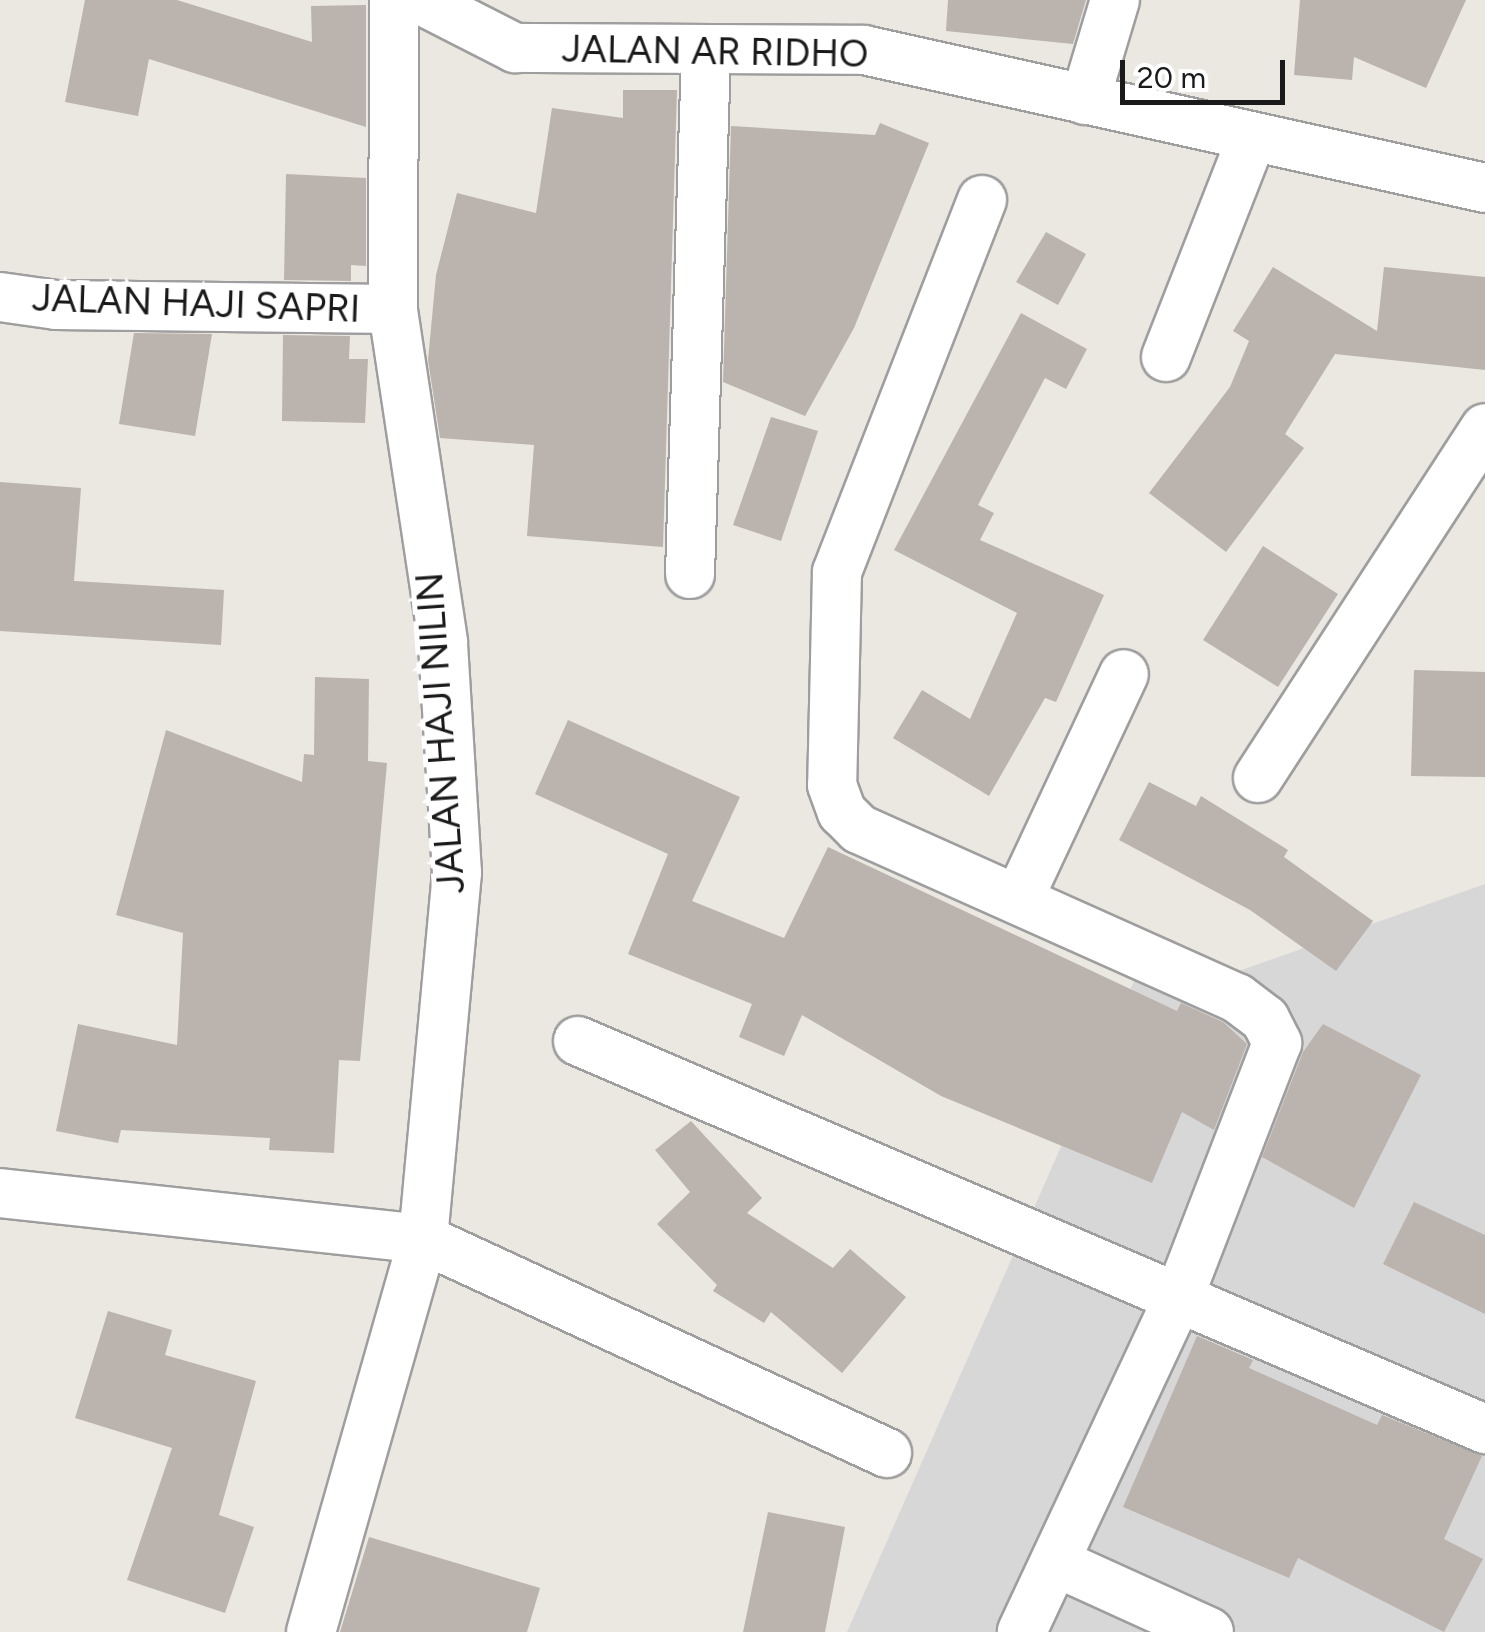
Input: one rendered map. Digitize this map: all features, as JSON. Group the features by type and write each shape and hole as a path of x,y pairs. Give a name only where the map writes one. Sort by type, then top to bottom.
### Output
{"street":[{"name":"JALAN HAJI NILIN","path":"311,1632 423,1239 456,873 443,641 393,309 394,0"},
{"name":"JALAN AR RIDHO","path":"422,0 515,48 706,53 864,50 1485,188"},
{"path":"1085,100 1114,0"},
{"path":"690,574 706,53"},
{"path":"1166,357 1252,138"},
{"path":"982,200 837,572 832,785 842,812 859,830 1237,998 1265,1019 1277,1043 1180,1294 1022,1632"},
{"name":"JALAN HAJI SAPRI","path":"0,296 56,305 393,309"},
{"path":"1258,778 1485,428"},
{"path":"1019,898 1124,674"},
{"path":"578,1042 1180,1294 1485,1430"},
{"path":"0,1193 423,1239 887,1453"},
{"path":"1054,1562 1209,1632"}],"shaded area":[{"path":"1485,884 1485,1632 847,1632 1138,972 1188,989"}],"building":[{"path":"85,0 177,0 312,42 311,6 366,5 366,127 149,59 138,116 65,102"},
{"path":"948,0 1086,0 1073,44 946,31"},
{"path":"1300,0 1466,0 1426,88 1354,57 1352,80 1294,75"},
{"path":"623,90 677,90 663,547 527,536 534,445 440,438 428,360 436,275 457,193 536,213 552,108 623,118"},
{"path":"880,123 929,143 854,328 805,416 723,382 731,126 875,135"},
{"path":"286,174 366,178 366,266 351,265 351,281 284,280"},
{"path":"1046,232 1086,254 1058,305 1016,282"},
{"path":"1273,267 1377,331 1384,267 1485,277 1485,370 1335,354 1285,434 1304,448 1226,552 1149,493 1230,387 1249,341 1233,331"},
{"path":"1021,313 1087,349 1066,389 1045,378 978,505 994,513 980,540 1104,595 1056,702 1045,698 989,796 893,738 922,690 970,719 1017,613 894,550"},
{"path":"134,333 212,334 195,436 119,424"},
{"path":"283,335 350,336 349,359 368,359 365,423 282,421"},
{"path":"771,417 818,431 781,541 733,525"},
{"path":"0,482 81,488 74,581 224,590 221,645 0,631"},
{"path":"1263,546 1338,594 1278,687 1203,640"},
{"path":"1414,670 1485,672 1485,777 1411,776"},
{"path":"315,677 369,679 368,761 387,763 360,1061 339,1060 334,1153 269,1150 270,1138 121,1130 118,1143 56,1131 78,1024 177,1045 183,933 116,915 166,730 302,782 304,754 314,755"},
{"path":"568,720 740,797 692,901 784,938 828,847 1177,1011 1181,1003 1223,1022 1247,1044 1214,1130 1182,1112 1152,1183 941,1096 802,1015 784,1056 739,1037 752,1004 628,954 668,854 535,794"},
{"path":"1149,782 1196,806 1201,796 1288,850 1284,857 1373,921 1336,971 1250,910 1119,840"},
{"path":"1323,1024 1421,1075 1354,1208 1262,1157 1303,1052"},
{"path":"691,1121 762,1198 747,1213 833,1268 850,1249 906,1297 842,1373 771,1312 764,1323 713,1291 717,1285 657,1224 690,1192 655,1150"},
{"path":"1414,1202 1485,1235 1485,1314 1383,1264"},
{"path":"108,1311 172,1330 165,1355 256,1381 219,1515 254,1527 225,1613 127,1580 172,1448 75,1418"},
{"path":"1197,1336 1253,1360 1249,1368 1377,1425 1382,1415 1482,1456 1444,1539 1483,1559 1444,1632 1298,1558 1289,1578 1123,1507"},
{"path":"768,1512 845,1527 825,1632 743,1632"},
{"path":"369,1537 540,1588 527,1632 340,1632"}]}
